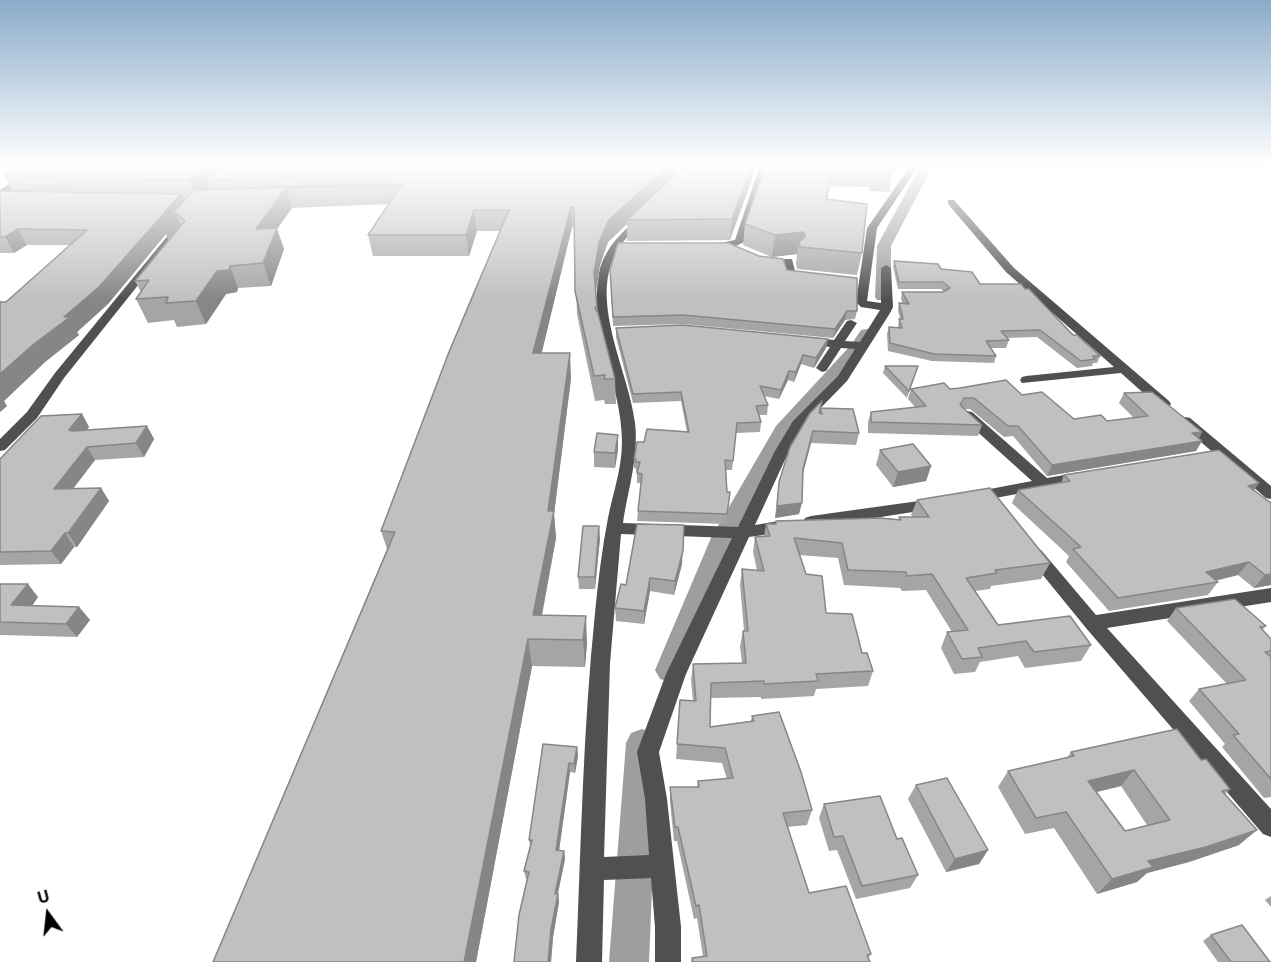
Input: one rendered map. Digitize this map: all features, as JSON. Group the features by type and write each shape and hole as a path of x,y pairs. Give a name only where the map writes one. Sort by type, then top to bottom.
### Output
{"street":[{"path":"697,247 729,246 739,242 749,210"},
{"path":"884,210 872,228 859,281 861,302 865,305 889,300"},
{"path":"958,210 1010,270 1271,494"},
{"path":"0,447 32,415 163,245 192,213"},
{"path":"589,962 603,868 600,663 614,528 629,445 628,422 602,298 604,274 613,246 648,213"},
{"path":"613,246 625,247"},
{"path":"729,246 742,252"},
{"path":"773,261 792,259 790,274 819,277"},
{"path":"822,368 853,345 889,300 886,268"},
{"path":"668,962 668,927 654,866 656,799 648,752 676,674 739,533 800,421 843,378 853,345 851,323"},
{"path":"791,339 853,345"},
{"path":"1026,380 1125,369"},
{"path":"965,414 1043,483"},
{"path":"1200,458 1223,454"},
{"path":"614,528 739,533 988,495 1099,474"},
{"path":"988,495 1003,513"},
{"path":"1025,541 1092,623 1268,818"},
{"path":"1092,623 1271,595"},
{"path":"603,868 654,866"}],"building":[{"path":"0,210 167,210 99,287 64,317 70,317 0,374 0,302 6,302 87,230 18,229 5,237 0,237"},
{"path":"176,210 270,210 256,229 277,228 263,263 230,266 229,270 217,271 196,301 166,303 168,297 136,299 149,280 135,281 185,221 176,213 162,225"},
{"path":"385,210 570,210 533,353 570,353 548,511 554,511 533,615 586,616 583,640 528,639 464,962 213,962 395,532 381,531 449,352 509,210 474,210 466,235 368,235"},
{"path":"574,210 620,210 608,221 599,243 594,273 597,306 595,308 615,379 604,379 605,375 594,376 575,291"},
{"path":"638,210 735,210 732,219 627,220"},
{"path":"750,210 866,210 862,253 800,247 799,242 805,237 804,232 775,235 745,224"},
{"path":"618,243 728,243 759,256 783,259 787,270 857,278 857,311 847,311 835,329 683,315 613,317 610,270"},
{"path":"894,261 938,264 941,269 972,272 980,284 1021,284 1025,289 1029,289 1073,335 1077,335 1100,356 1081,361 1040,330 1001,331 1009,340 986,341 996,356 934,354 890,343 889,327 902,328 899,319 903,319 899,303 909,304 902,292 943,292 950,288 943,282 899,282"},
{"path":"683,325 828,339 816,358 803,355 796,372 789,371 781,390 760,386 768,405 756,406 761,422 737,423 733,461 725,460 727,492 730,492 727,514 638,511 642,474 637,473 640,462 634,459 637,442 644,442 647,429 689,432 681,392 633,394 616,328"},
{"path":"885,366 918,366 909,391"},
{"path":"1006,380 1022,395 1042,392 1074,419 1101,415 1107,421 1148,416 1124,393 1152,392 1202,432 1192,433 1202,441 1052,465 1018,426 1008,426 974,398 964,398 960,405 982,425 871,422 871,412 926,406 911,389 944,383 950,389"},
{"path":"822,401 820,408 853,409 859,433 813,431 803,469 802,503 777,506 779,482 790,447 810,413"},
{"path":"82,414 69,430 147,426 136,443 87,447 54,489 101,488 68,533 65,533 51,551 0,552 0,459 41,416"},
{"path":"597,433 618,435 615,453 594,452"},
{"path":"913,444 931,466 898,472 880,450"},
{"path":"1219,450 1259,483 1248,486 1271,503 1271,574 1265,575 1249,562 1206,572 1218,582 1118,598 1073,549 1081,547 1018,490 1070,481 1064,475"},
{"path":"990,488 1050,563 995,570 997,573 966,578 998,625 1070,616 1091,645 1034,652 1026,641 978,648 982,657 962,659 947,632 968,630 932,574 907,576 906,572 848,570 842,543 794,538 806,574 822,576 826,613 852,614 862,653 867,653 873,671 816,674 818,681 764,684 764,681 711,683 710,727 754,721 752,716 779,712 812,810 783,813 809,893 846,886 871,954 867,955 870,962 693,962 692,958 707,956 699,905 696,906 678,827 675,827 670,787 699,787 698,781 733,778 725,748 677,744 680,700 696,701 693,664 746,663 743,631 748,631 742,569 764,571 755,537 770,536 766,524 776,524 776,521 880,518 901,520 899,517 929,517 917,500"},
{"path":"637,524 684,525 683,551 675,581 650,578 644,611 615,608 621,584 626,585"},
{"path":"583,526 599,526 595,577 578,577"},
{"path":"0,584 28,584 11,605 79,607 66,624 0,622"},
{"path":"1235,599 1266,626 1260,627 1271,639 1271,651 1265,652 1271,657 1271,779 1233,735 1239,734 1199,689 1246,680 1176,608"},
{"path":"1177,729 1201,760 1206,759 1230,789 1222,791 1257,830 1206,847 1148,861 1153,867 1112,879 1066,812 1036,818 1008,771 1074,756 1071,752","holes":["1134,770 1170,820 1125,831 1088,781"]},
{"path":"543,744 577,747 574,764 569,763 556,850 564,851 555,894 558,894 551,929 548,962 514,962 519,915 529,872 524,871 532,840 529,840"},
{"path":"947,778 988,850 955,859 916,785"},
{"path":"880,796 897,839 902,838 918,875 862,886 843,836 834,837 824,804"},
{"path":"1242,925 1270,962 1231,962 1211,935"}],"waterway":[{"path":"883,297 884,246 903,210"},
{"path":"670,670 723,538 786,426 857,349 867,334"},
{"path":"629,962 642,743"}]}
